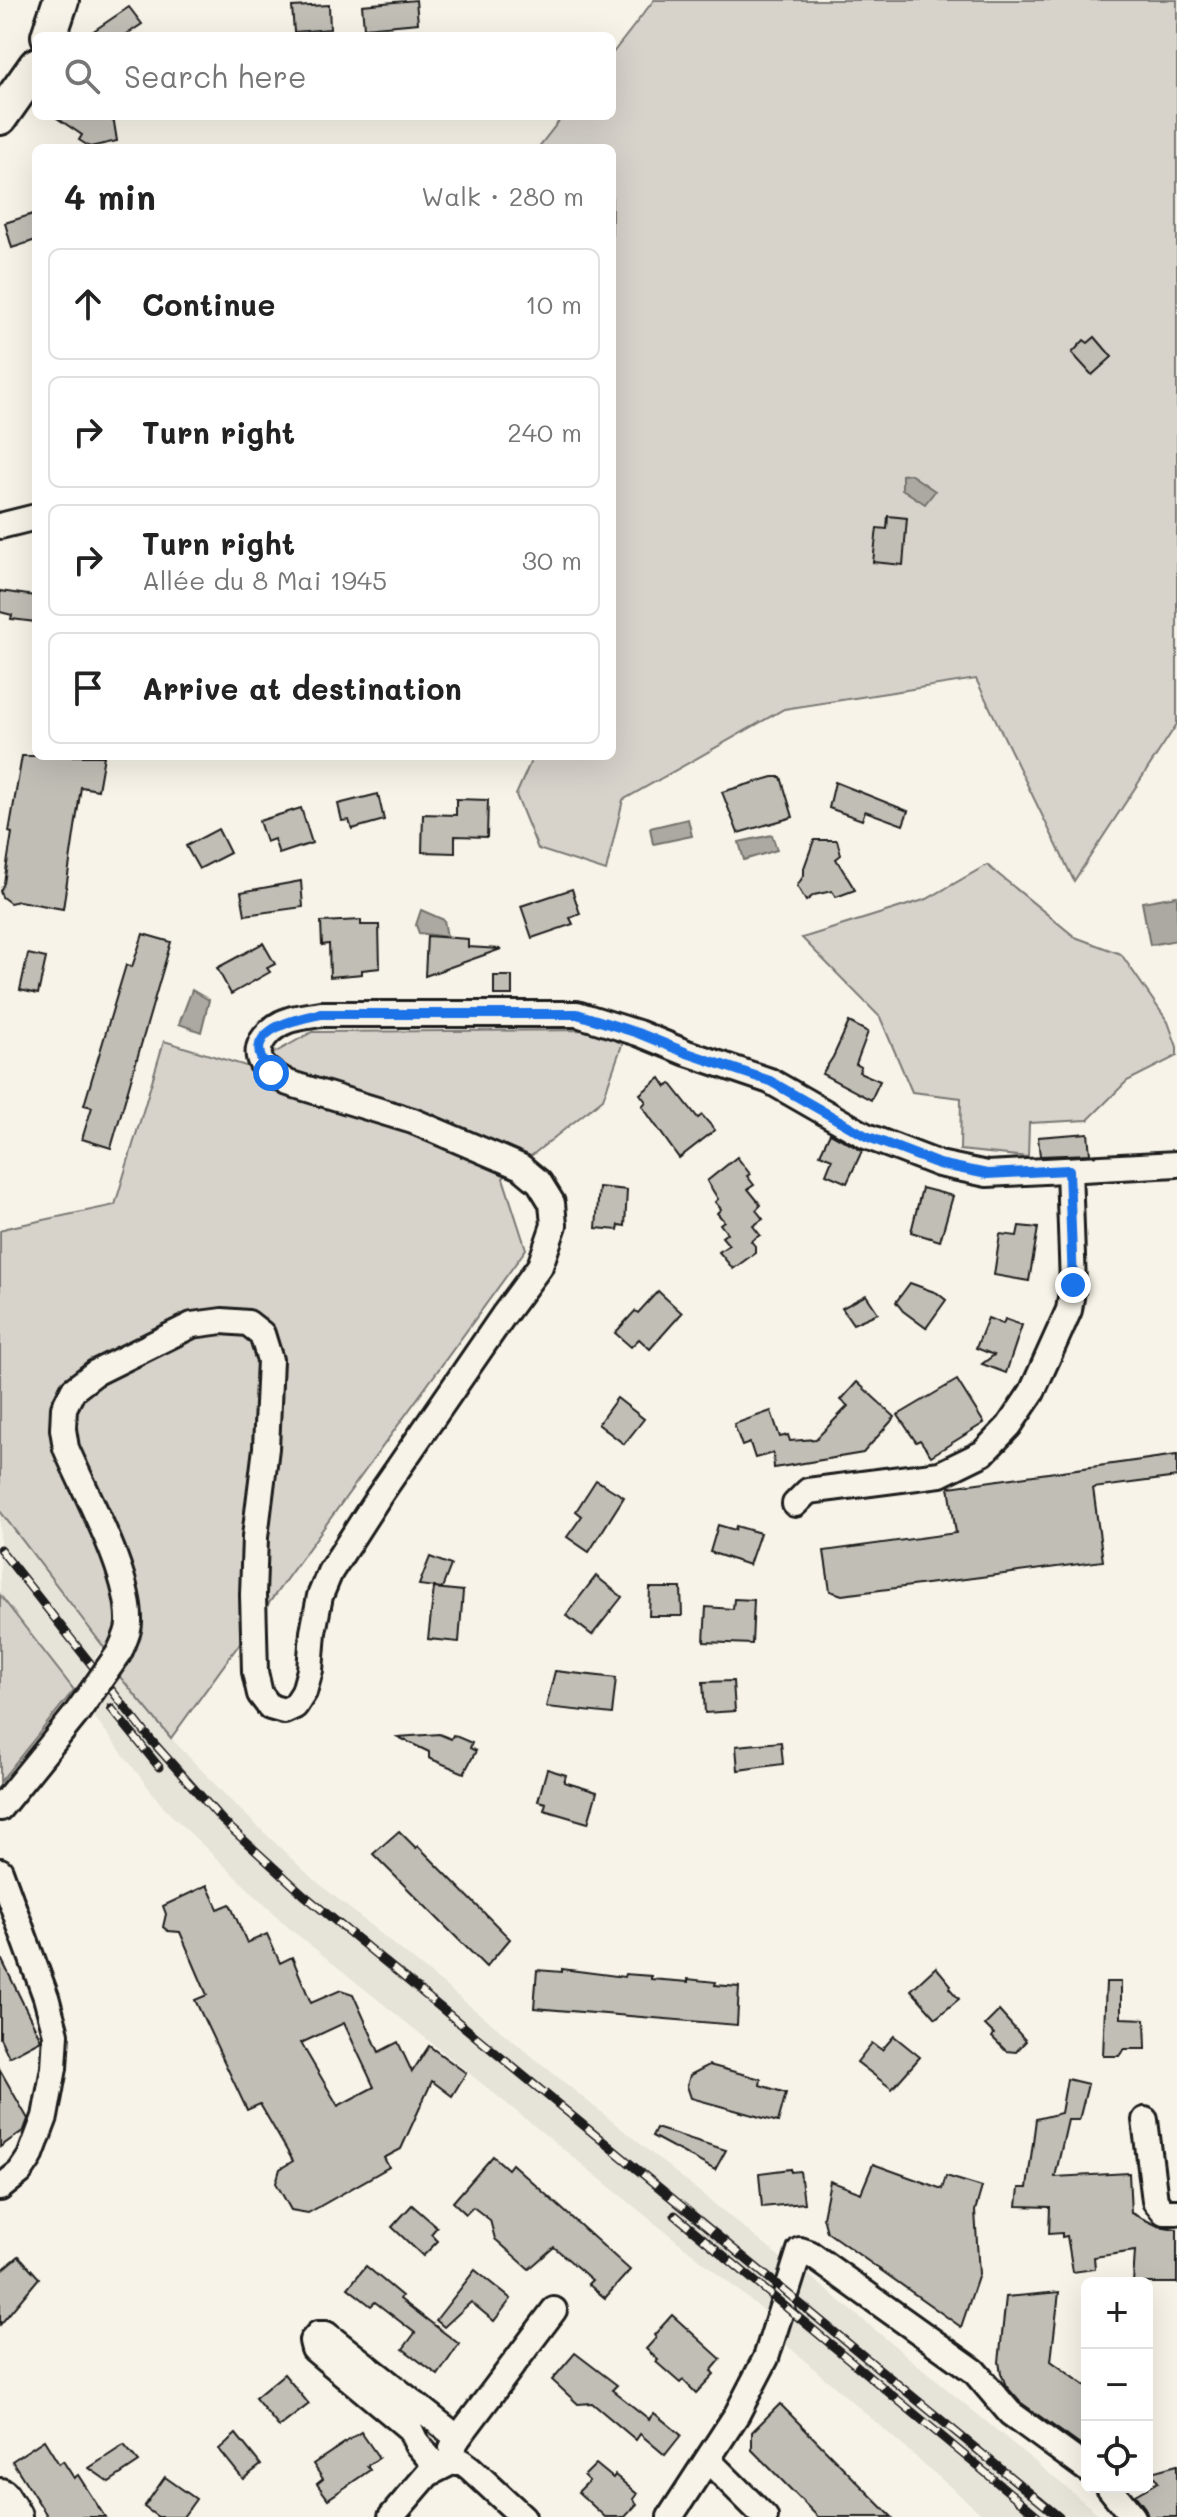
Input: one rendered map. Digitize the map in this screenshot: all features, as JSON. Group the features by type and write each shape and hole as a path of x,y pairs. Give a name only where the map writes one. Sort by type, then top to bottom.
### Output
{"main road":[{"path":"0,2498 12,2517"}],"street":[{"path":"50,32 61,0"},
{"path":"0,117 32,72"},
{"path":"0,526 32,518"},
{"path":"0,1808 76,1714 119,1653 129,1627 128,1600 119,1569 66,1448 64,1408 73,1390 95,1373 192,1325 222,1321 248,1323 262,1334 270,1360 266,1448 255,1537 255,1672 260,1694 270,1707 284,1711 295,1706 304,1692 320,1596 344,1549 540,1266 549,1245 554,1225 552,1203 539,1182 521,1167 413,1121 288,1083 271,1073 260,1061 259,1047 269,1031 288,1020 321,1014 577,1014 770,1081 866,1136 939,1164 987,1174 1177,1164"},
{"path":"795,1504 808,1491 940,1474 983,1453 1009,1426 1032,1392 1069,1310 1073,1285 1069,1170"},
{"path":"0,1871 46,1997 56,2034 54,2068 45,2117 30,2157 20,2172 0,2188"},
{"path":"1145,2120 1155,2201 1164,2212 1177,2212"},
{"path":"670,2517 737,2414 766,2358 800,2250 809,2253 974,2371 1010,2413 1081,2465"},
{"path":"445,2465 458,2438 554,2310"},
{"path":"445,2465 417,2444 410,2429 314,2349 312,2341 318,2334 326,2334 458,2438"},
{"path":"708,2460 765,2517"},
{"path":"391,2517 428,2474 445,2465 462,2462 523,2517"},
{"path":"1114,2493 1133,2517"}],"shaded area":[{"path":"654,0 1177,0 1177,724 1074,881 976,679 784,709 623,800 606,871 538,849 516,795 531,760 616,760 616,144 541,144 560,120 616,120 616,49"},
{"path":"910,474 935,491 925,504 902,489 902,475"},
{"path":"688,819 692,836 653,844 650,828"},
{"path":"772,835 777,850 744,860 739,842"},
{"path":"987,865 1075,937 1121,954 1168,1022 1177,1047 1177,1056 1127,1081 1088,1120 1029,1123 1028,1157 960,1150 961,1098 912,1092 880,1017 802,938 927,899"},
{"path":"1177,896 1177,940 1150,945 1142,902"},
{"path":"421,910 444,920 447,937 419,933 416,925"},
{"path":"192,990 209,1000 201,1032 179,1024"},
{"path":"592,1030 624,1039 603,1099 503,1178 526,1249 171,1738 120,1677 103,1646 0,1511 0,1231 115,1205 164,1041 249,1067 312,1032"},
{"path":"0,1511 103,1646 74,1690 0,1595"},
{"path":"0,1595 74,1690 0,1782"},
{"path":"120,1677 171,1738 232,1802 312,1878 786,2262 770,2316 289,1928 164,1808 93,1715"},
{"path":"805,2272 1102,2517 985,2517 782,2341"}],"building":[{"path":"416,0 418,23 364,28 362,5"},
{"path":"329,5 330,29 294,32 292,7"},
{"path":"129,7 142,24 130,32 92,32"},
{"path":"60,120 111,120 114,122 117,141 85,144 79,140 82,135"},
{"path":"32,214 32,241 12,248 5,223"},
{"path":"1095,337 1112,357 1092,375 1072,353 1084,340 1088,343"},
{"path":"888,516 907,518 903,565 873,562 877,528 887,529"},
{"path":"0,591 32,595 32,622 11,619 12,615 0,612"},
{"path":"22,756 32,756 32,760 103,760 98,790 81,787 63,909 19,901 10,903 2,897 0,891 12,833 9,832"},
{"path":"781,777 793,817 738,833 722,792"},
{"path":"835,782 908,811 903,825 865,811 862,820 829,808"},
{"path":"378,794 384,820 352,829 349,820 342,821 338,804"},
{"path":"456,799 488,800 487,837 455,836 455,853 422,852 423,814 456,815"},
{"path":"301,808 312,843 279,854 274,839 266,842 259,821"},
{"path":"218,829 230,853 199,869 186,846"},
{"path":"814,840 837,840 841,855 836,859 855,890 836,897 832,891 814,895 806,901 797,886 804,875"},
{"path":"301,881 303,907 245,915 241,892"},
{"path":"572,889 580,914 570,918 573,924 532,938 521,906"},
{"path":"361,920 361,925 379,925 380,968 362,970 362,974 330,977 329,944 322,945 321,922"},
{"path":"143,934 171,942 111,1148 82,1139 92,1107 84,1105 126,965 132,967"},
{"path":"427,936 468,939 468,947 501,949 425,976"},
{"path":"263,943 275,964 267,968 270,972 231,994 217,968"},
{"path":"28,954 46,958 38,994 20,990"},
{"path":"494,976 512,976 512,995 494,995"},
{"path":"849,1022 868,1032 856,1064 861,1067 859,1072 880,1081 871,1100 822,1074"},
{"path":"660,1078 666,1087 671,1084 698,1118 702,1115 715,1130 679,1158 642,1106 646,1102 640,1094"},
{"path":"830,1133 862,1151 847,1183 826,1174 832,1159 820,1154"},
{"path":"1088,1133 1090,1154 1040,1156 1038,1137"},
{"path":"737,1157 750,1174 747,1176 754,1185 748,1189 761,1205 756,1210 763,1219 753,1226 760,1235 751,1241 755,1253 733,1269 719,1252 729,1245 722,1237 727,1233 720,1224 724,1221 717,1213 721,1209 715,1202 718,1199 707,1181"},
{"path":"599,1187 627,1190 625,1226 619,1225 618,1230 596,1228"},
{"path":"922,1188 953,1196 940,1241 911,1232"},
{"path":"1019,1226 1038,1228 1029,1281 994,1275 1000,1234 1017,1236"},
{"path":"910,1283 937,1293 946,1300 926,1328 896,1302"},
{"path":"658,1291 682,1313 650,1349 639,1339 631,1347 615,1333"},
{"path":"866,1295 878,1313 853,1324 842,1308"},
{"path":"988,1318 1003,1324 1005,1319 1022,1325 1006,1373 982,1364 994,1355 976,1348"},
{"path":"957,1380 984,1423 931,1456 920,1440 916,1442 898,1415"},
{"path":"857,1382 895,1417 863,1453 774,1468 773,1453 755,1458 750,1443 742,1446 734,1424 771,1411 780,1437 788,1435 790,1441 816,1439 848,1406 841,1400"},
{"path":"617,1398 644,1419 624,1444 598,1424"},
{"path":"1177,1455 1177,1477 1093,1488 1103,1561 842,1595 830,1591 824,1551 956,1533 949,1487"},
{"path":"596,1480 624,1497 589,1552 567,1537 582,1516 576,1511"},
{"path":"718,1525 760,1533 749,1565 710,1552"},
{"path":"430,1557 451,1565 442,1588 419,1585"},
{"path":"596,1576 622,1597 592,1635 566,1615"},
{"path":"434,1588 463,1591 459,1642 428,1639"},
{"path":"650,1588 681,1588 682,1616 649,1616"},
{"path":"734,1599 754,1600 752,1644 704,1642 706,1607 733,1609"},
{"path":"555,1671 616,1678 612,1714 546,1707"},
{"path":"733,1681 735,1711 705,1713 703,1682"},
{"path":"439,1734 451,1739 453,1735 472,1743 470,1748 476,1751 464,1773 429,1758 429,1752 398,1737"},
{"path":"781,1742 783,1764 738,1770 736,1746"},
{"path":"547,1769 566,1775 564,1782 597,1792 588,1823 544,1810 546,1803 538,1801"},
{"path":"399,1831 416,1848 418,1846 510,1939 486,1967 373,1854"},
{"path":"207,1885 218,1909 230,1904 247,1943 267,1934 280,1963 292,1957 311,2003 341,1990 353,1994 379,2052 398,2042 412,2072 429,2046 466,2073 452,2096 432,2081 401,2149 384,2158 389,2167 308,2213 291,2210 276,2183 280,2169 293,2161 260,2104 247,2110 195,2000 207,1995 180,1932 168,1931 163,1927 166,1914 163,1906","holes":["344,2023 374,2087 338,2106 301,2043"]},
{"path":"0,1956 41,2040 9,2057 0,2038"},
{"path":"936,1967 959,1999 936,2018 911,1990"},
{"path":"562,1969 624,1977 625,1974 688,1982 688,1979 739,1987 737,2025 534,2008 537,1970 562,1972"},
{"path":"1106,1982 1121,1982 1121,2018 1145,2019 1146,2049 1124,2049 1119,2056 1103,2056"},
{"path":"999,2011 1026,2041 1016,2052 1006,2051 985,2025"},
{"path":"894,2036 920,2057 892,2089 857,2062 872,2043 882,2050"},
{"path":"709,2065 761,2079 760,2085 786,2093 778,2122 691,2098 687,2086 690,2075"},
{"path":"0,2070 28,2119 24,2130 0,2147"},
{"path":"1067,2079 1088,2084 1079,2120 1068,2120 1055,2177 1129,2173 1131,2213 1158,2226 1177,2229 1177,2283 1153,2283 1153,2277 1133,2277 1135,2251 1094,2257 1095,2269 1073,2272 1067,2236 1062,2237 1062,2233 1049,2234 1050,2207 1017,2206 1019,2188 1027,2188 1036,2119 1061,2113"},
{"path":"656,2128 726,2150 715,2170 652,2136"},
{"path":"493,2156 508,2169 512,2164 630,2270 605,2298 588,2284 592,2280 554,2247 529,2269 495,2239 490,2220 473,2207 466,2214 453,2202"},
{"path":"873,2164 942,2189 946,2176 982,2187 975,2211 979,2274 961,2327 827,2232 823,2217 830,2181 861,2193"},
{"path":"791,2169 791,2172 800,2171 804,2203 762,2207 759,2173"},
{"path":"412,2205 437,2227 431,2234 438,2241 423,2256 392,2227"},
{"path":"19,2256 39,2278 0,2325 0,2272"},
{"path":"366,2266 402,2296 400,2299 459,2344 438,2375 403,2349 415,2333 375,2302 371,2306 348,2288"},
{"path":"475,2270 511,2299 494,2321 471,2302 444,2327 436,2320"},
{"path":"1059,2292 1051,2361 1081,2383 1081,2446 1020,2402 1006,2386 999,2362 1006,2297"},
{"path":"672,2315 721,2359 711,2371 714,2374 696,2393 656,2362 658,2360 646,2349"},
{"path":"575,2353 617,2385 612,2390 649,2419 654,2413 681,2435 665,2455 640,2434 636,2440 592,2403 578,2404 552,2380"},
{"path":"284,2374 309,2404 279,2427 255,2398"},
{"path":"780,2404 892,2517 818,2517 752,2450 752,2432"},
{"path":"361,2432 379,2458 367,2466 370,2470 328,2499 317,2484 323,2479 313,2464"},
{"path":"236,2434 261,2465 243,2479 219,2449"},
{"path":"44,2440 59,2464 63,2461 74,2478 78,2475 105,2517 48,2517 12,2461"},
{"path":"124,2445 139,2462 109,2482 89,2468"},
{"path":"596,2464 637,2494 633,2499 637,2504 625,2517 605,2517 578,2492 589,2481 584,2476"},
{"path":"1177,2465 1177,2517 1148,2517 1135,2495 1153,2493 1153,2485 1158,2482 1153,2471"},
{"path":"165,2477 196,2499 183,2517 158,2517 144,2507"}],"railway":[{"path":"0,1549 151,1740 223,1821 304,1895 1059,2517"},
{"path":"111,1708 159,1767"},
{"path":"675,2215 1039,2517"}],"route":[{"path":"271,1073 260,1061 259,1047 269,1031 288,1020 321,1014 577,1014 770,1081 866,1136 939,1164 987,1174 1069,1170 1073,1285"}]}
